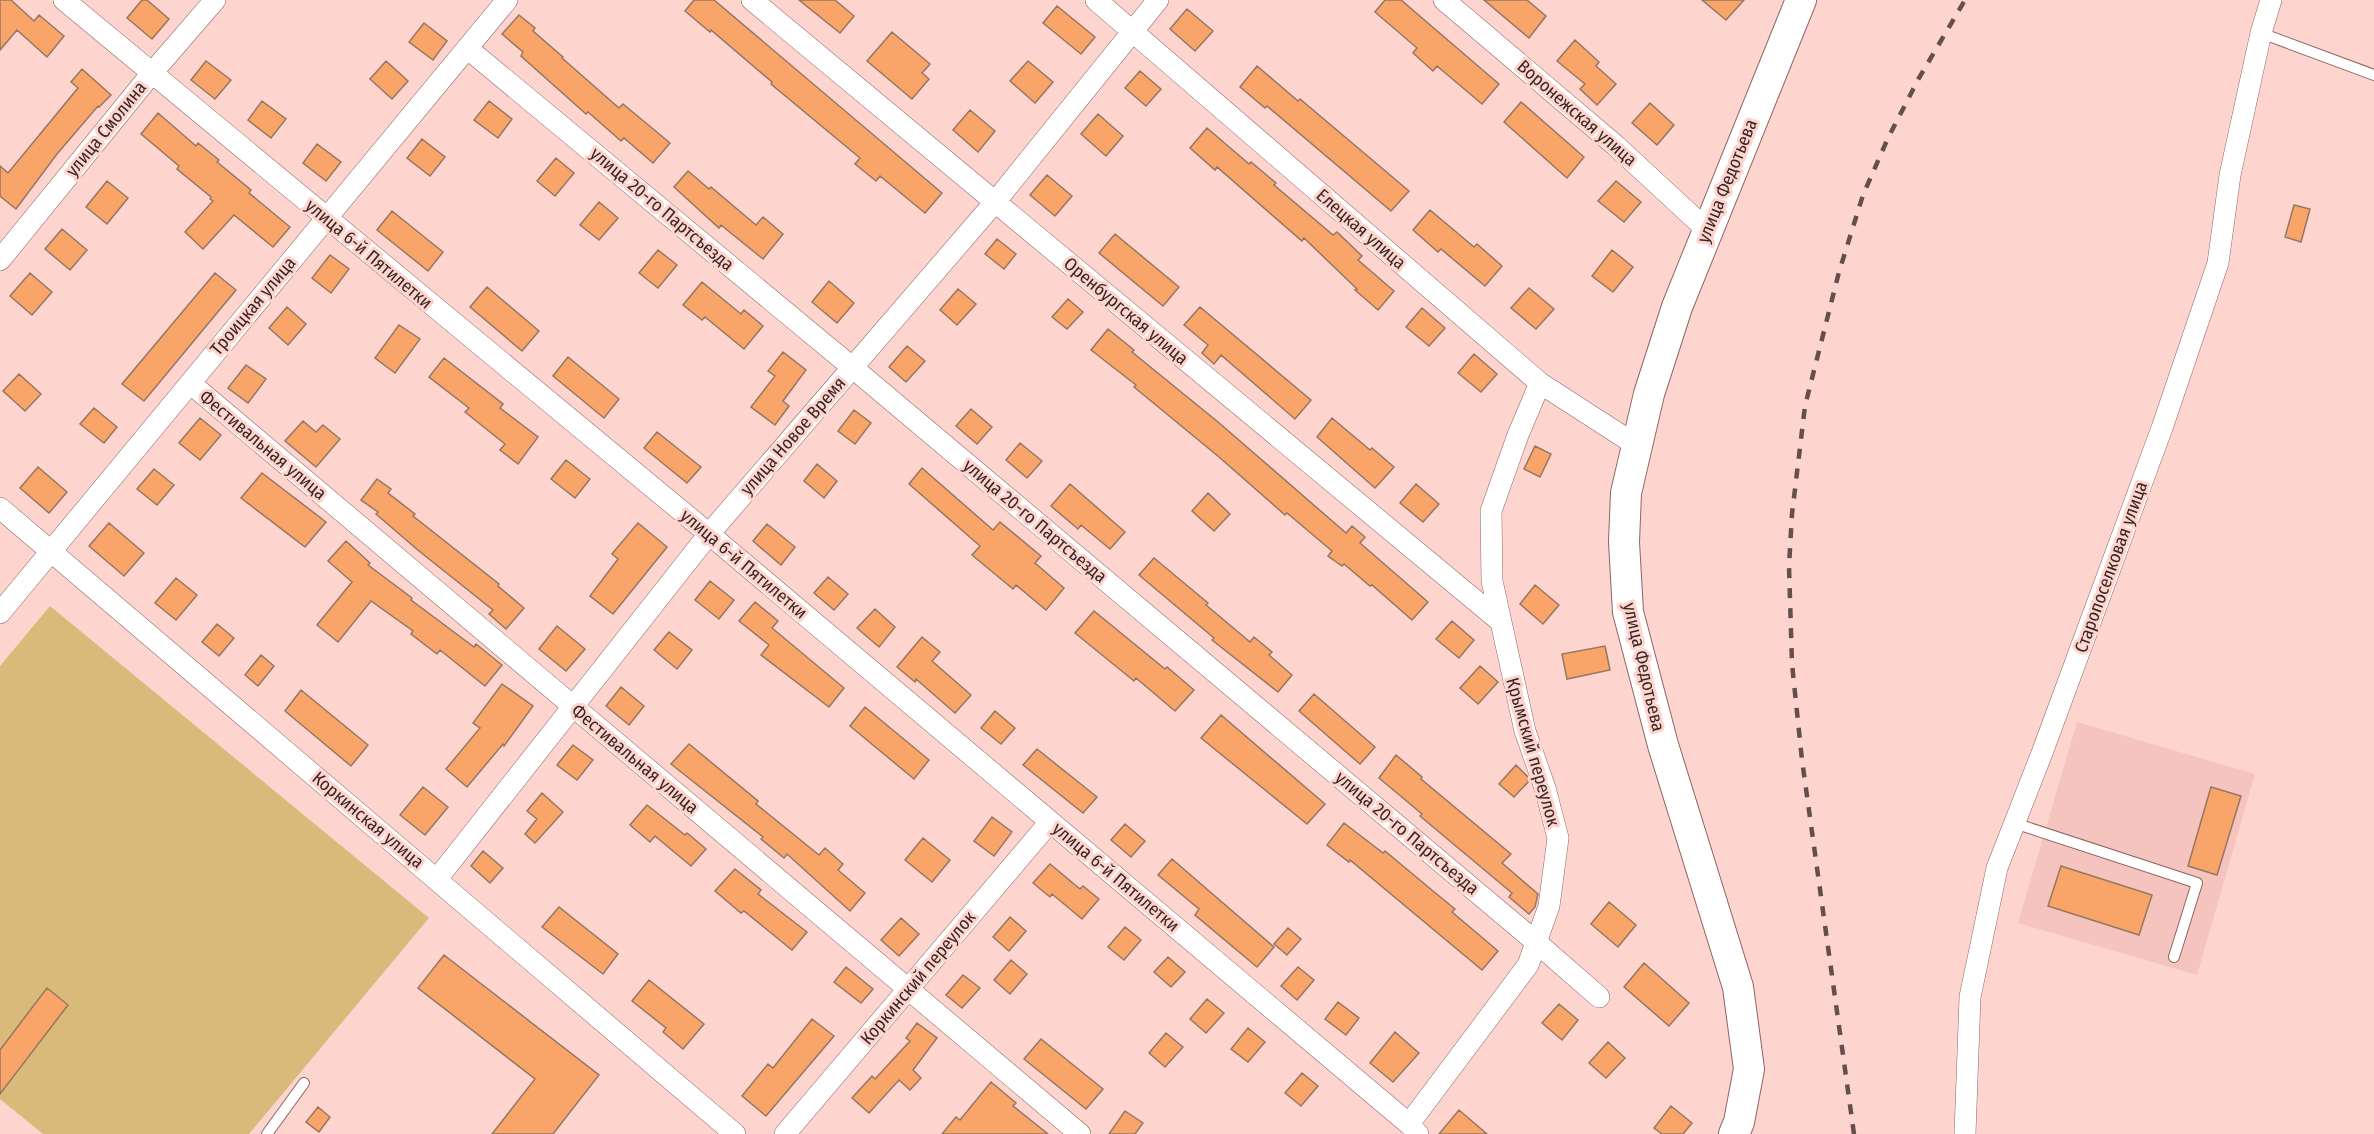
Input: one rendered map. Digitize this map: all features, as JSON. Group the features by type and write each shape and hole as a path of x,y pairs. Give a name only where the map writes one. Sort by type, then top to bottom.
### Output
{"main road":[{"name":"улица Федотьева","path":"1734,1134 1739,1122 1749,1070 1738,987 1663,745 1628,612 1624,542 1626,493 1649,394 1677,307 1797,2"}],"street":[{"name":"улица 6-й Пятилетки","path":"64,0 709,534 1414,1129"},
{"name":"улица Смолина","path":"0,260 215,0"},
{"name":"Троицкая улица","path":"0,613 507,0"},
{"name":"Оренбургская улица","path":"752,0 1500,621"},
{"name":"Елецкая улица","path":"1096,0 1540,383 1636,445"},
{"name":"улица Новое Время","path":"437,879 709,534 994,202 1158,0"},
{"name":"Воронежская улица","path":"1444,0 1615,145 1707,230"},
{"name":"Старопоселковая улица","path":"1965,1134 1970,997 1997,868 2163,428 2218,263 2230,175 2261,33 2271,0"},
{"name":"улица 20-го Партсъезда","path":"467,48 853,368 1599,997"},
{"name":"Фестивальная улица","path":"190,383 1080,1134"},
{"name":"Крымский переулок","path":"1414,1129 1528,965 1549,906 1558,838 1545,788 1524,731 1492,582 1491,511 1514,445 1540,383"},
{"name":"Коркинская улица","path":"0,508 735,1134"},
{"name":"Коркинский переулок","path":"785,1134 1050,822"}],"lane":[{"path":"2261,33 2374,75"},
{"path":"2014,823 2197,883 2174,957"},
{"path":"267,1134 304,1083"}],"shaded area":[{"path":"50,606 429,918 249,1134 43,1134 0,1099 0,666"},
{"path":"2077,722 2255,774 2197,975 2018,923"}],"building":[{"path":"0,0 11,0 34,21 39,15 64,36 47,57 17,30 0,50"},
{"path":"142,0 147,0 169,19 152,39 127,18"},
{"path":"694,0 714,0 942,193 925,213 880,176 876,181 855,164 860,158 771,84 772,82 711,30 710,32 685,11"},
{"path":"799,0 835,0 854,16 840,33"},
{"path":"1385,0 1401,0 1499,84 1482,104 1437,66 1433,71 1413,53 1417,48 1375,12"},
{"path":"1484,0 1527,0 1546,16 1529,38"},
{"path":"1702,0 1744,0 1726,20"},
{"path":"1057,6 1095,37 1081,54 1043,23"},
{"path":"1187,9 1213,31 1195,51 1170,29"},
{"path":"519,15 535,28 533,31 562,58 619,108 623,104 670,143 653,163 624,138 621,141 588,112 586,114 521,56 523,52 502,34"},
{"path":"424,23 447,41 433,60 409,42"},
{"path":"892,32 930,64 922,73 929,79 912,99 867,61"},
{"path":"1575,40 1599,62 1596,66 1616,84 1597,105 1580,89 1585,84 1557,61"},
{"path":"206,61 231,80 215,99 191,80"},
{"path":"386,61 408,81 392,99 370,79"},
{"path":"1028,61 1053,82 1035,103 1010,81"},
{"path":"1257,66 1298,101 1300,99 1409,191 1391,211 1267,106 1265,108 1240,87"},
{"path":"82,69 111,95 98,106 57,154 16,209 0,196 0,166 8,173 78,88 71,82"},
{"path":"1140,71 1161,89 1146,106 1125,88"},
{"path":"262,101 286,119 271,138 248,120"},
{"path":"489,101 512,119 498,138 474,120"},
{"path":"1521,102 1584,157 1567,178 1504,122"},
{"path":"1650,103 1674,125 1657,145 1632,123"},
{"path":"970,110 995,131 978,152 953,130"},
{"path":"158,113 196,146 198,143 219,160 217,162 251,190 249,193 290,227 273,247 234,215 203,249 185,232 213,201 177,169 179,166 141,134"},
{"path":"1098,114 1123,136 1106,156 1081,134"},
{"path":"1207,128 1249,164 1251,162 1276,183 1274,185 1333,235 1337,232 1362,256 1358,260 1394,291 1378,310 1304,238 1302,241 1217,167 1215,170 1190,148"},
{"path":"422,139 445,157 430,176 407,158"},
{"path":"317,144 341,162 326,181 303,163"},
{"path":"556,158 574,173 555,196 537,181"},
{"path":"688,171 756,225 763,217 783,234 763,259 721,225 719,228 674,187"},
{"path":"1047,175 1072,196 1055,216 1030,195"},
{"path":"107,181 128,198 107,224 86,207"},
{"path":"1616,181 1641,202 1624,222 1598,201"},
{"path":"599,202 618,218 599,240 580,225"},
{"path":"2294,205 2310,209 2301,242 2285,237"},
{"path":"1430,210 1474,247 1477,244 1502,266 1485,286 1441,249 1438,252 1413,230"},
{"path":"392,211 443,252 428,271 377,230"},
{"path":"62,229 87,250 70,270 45,249"},
{"path":"1115,234 1179,287 1163,306 1099,253"},
{"path":"997,239 1016,254 1004,269 985,254"},
{"path":"658,250 677,265 658,288 639,273"},
{"path":"1612,250 1633,267 1613,292 1592,276"},
{"path":"330,255 349,269 331,293 312,278"},
{"path":"30,273 52,292 32,315 10,296"},
{"path":"215,273 236,290 144,401 122,384"},
{"path":"829,281 854,303 837,323 812,302"},
{"path":"702,282 741,314 744,310 763,326 744,349 705,317 702,320 683,305"},
{"path":"487,287 539,331 522,351 470,307"},
{"path":"1529,288 1554,309 1536,329 1511,308"},
{"path":"958,289 976,304 957,325 940,310"},
{"path":"1068,299 1083,312 1067,329 1052,317"},
{"path":"287,307 306,324 288,345 269,328"},
{"path":"1200,307 1311,400 1295,419 1221,355 1214,364 1202,353 1208,345 1184,325"},
{"path":"1422,308 1445,328 1429,346 1406,327"},
{"path":"399,325 420,339 395,373 375,358"},
{"path":"1108,329 1134,350 1132,352 1218,422 1346,533 1352,526 1365,537 1360,543 1428,602 1412,620 1372,585 1370,586 1344,564 1342,566 1328,556 1332,551 1287,513 1285,515 1134,387 1136,385 1091,350"},
{"path":"907,346 925,361 906,382 889,367"},
{"path":"783,352 806,370 783,401 789,406 775,425 751,407 775,376 768,371"},
{"path":"1474,354 1497,374 1481,392 1458,373"},
{"path":"568,357 619,399 604,418 553,376"},
{"path":"444,358 503,404 500,408 538,437 518,464 500,450 505,444 465,412 469,408 429,377"},
{"path":"246,365 266,379 248,403 228,388"},
{"path":"19,374 41,394 25,411 3,391"},
{"path":"94,408 117,427 104,443 80,424"},
{"path":"971,409 992,427 977,444 956,426"},
{"path":"854,410 871,423 855,444 838,431"},
{"path":"200,418 221,435 200,460 179,443"},
{"path":"1332,418 1394,467 1375,488 1317,437"},
{"path":"303,421 316,432 323,425 340,439 316,467 285,441"},
{"path":"657,432 701,467 687,483 644,448"},
{"path":"1020,443 1042,461 1027,478 1006,460"},
{"path":"1535,446 1551,454 1540,477 1524,469"},
{"path":"566,460 590,479 575,498 551,479"},
{"path":"817,464 837,481 824,498 804,481"},
{"path":"38,467 67,492 49,513 20,488"},
{"path":"922,468 993,530 1000,522 1041,556 1035,563 1064,588 1046,610 1016,585 1013,589 972,555 980,546 909,484"},
{"path":"154,469 174,485 157,505 137,489"},
{"path":"262,473 326,522 305,547 241,498"},
{"path":"377,479 391,489 388,493 415,514 413,516 499,584 498,586 524,608 506,629 489,614 493,610 419,551 376,514 378,512 361,500"},
{"path":"1070,484 1125,532 1110,549 1081,525 1078,529 1051,506"},
{"path":"1416,484 1439,504 1423,522 1400,503"},
{"path":"1208,493 1230,514 1214,531 1192,511"},
{"path":"109,523 144,553 124,576 89,546"},
{"path":"638,523 667,547 613,614 590,596 618,559 612,554"},
{"path":"767,524 795,547 781,565 753,541"},
{"path":"346,541 370,563 368,565 412,598 411,600 474,647 476,644 502,665 485,686 440,650 437,654 411,634 413,631 371,601 338,642 317,625 352,582 328,561"},
{"path":"1154,558 1250,642 1254,637 1272,652 1269,655 1292,675 1278,692 1212,640 1214,638 1139,575"},
{"path":"828,577 848,594 834,610 814,593"},
{"path":"176,578 197,595 176,620 155,603"},
{"path":"710,581 734,600 719,619 695,600"},
{"path":"1535,585 1559,605 1543,624 1520,604"},
{"path":"755,602 778,621 772,628 844,688 829,707 761,655 769,645 739,621"},
{"path":"875,609 895,627 879,647 857,628"},
{"path":"1094,611 1194,690 1175,711 1136,678 1134,681 1075,633"},
{"path":"1452,621 1474,640 1459,658 1436,639"},
{"path":"217,624 234,638 219,656 202,642"},
{"path":"557,626 585,649 566,671 539,649"},
{"path":"669,632 692,650 677,669 654,650"},
{"path":"922,637 940,652 932,661 971,695 955,713 916,679 915,682 897,667"},
{"path":"1605,646 1610,670 1567,679 1562,654"},
{"path":"261,655 274,666 258,686 245,675"},
{"path":"1480,666 1498,682 1478,704 1460,688"},
{"path":"502,684 533,706 504,746 503,744 467,787 446,769 480,728 473,723"},
{"path":"621,687 644,706 629,725 606,706"},
{"path":"301,690 368,745 351,766 285,711"},
{"path":"1314,694 1375,747 1360,764 1299,711"},
{"path":"865,707 929,760 914,779 850,726"},
{"path":"995,711 1015,728 1001,744 981,728"},
{"path":"1221,715 1325,804 1307,824 1201,738"},
{"path":"689,744 758,801 756,804 819,855 825,848 843,864 838,870 865,893 850,911 787,854 784,858 761,839 763,837 671,764"},
{"path":"573,745 593,760 577,780 557,765"},
{"path":"1037,749 1097,797 1083,813 1023,765"},
{"path":"1396,755 1422,777 1421,779 1511,854 1502,863 1538,894 1535,907 1529,914 1509,897 1512,893 1420,816 1422,814 1379,778"},
{"path":"1516,765 1529,781 1514,797 1499,784"},
{"path":"423,787 448,807 425,835 400,815"},
{"path":"2211,787 2241,796 2217,875 2188,866"},
{"path":"542,793 563,812 535,843 525,834 537,819 527,811"},
{"path":"647,805 706,849 691,866 655,836 650,842 630,825"},
{"path":"992,817 1012,832 994,856 974,841"},
{"path":"1344,823 1383,853 1385,851 1455,909 1452,912 1498,951 1482,970 1350,860 1349,862 1327,845"},
{"path":"1125,824 1145,841 1131,857 1111,840"},
{"path":"923,838 950,860 932,882 905,860"},
{"path":"483,851 503,868 490,883 471,866"},
{"path":"1172,859 1274,947 1257,967 1195,915 1199,909 1158,875"},
{"path":"1050,864 1080,889 1083,886 1099,899 1082,919 1052,894 1050,897 1033,883"},
{"path":"2061,866 2152,895 2139,935 2048,906"},
{"path":"735,869 761,890 758,894 807,932 792,950 715,891"},
{"path":"1609,902 1636,925 1618,947 1591,924"},
{"path":"559,907 618,954 603,974 542,927"},
{"path":"1010,917 1026,931 1009,951 993,937"},
{"path":"901,918 919,934 899,956 881,940"},
{"path":"1125,927 1141,940 1124,960 1108,947"},
{"path":"1288,928 1301,939 1287,955 1274,944"},
{"path":"444,955 599,1075 553,1134 492,1134 535,1079 418,988"},
{"path":"1168,957 1185,972 1171,987 1154,972"},
{"path":"1011,960 1027,974 1010,994 994,980"},
{"path":"1644,963 1689,1003 1669,1026 1624,987"},
{"path":"846,967 873,989 861,1003 834,982"},
{"path":"1298,967 1314,980 1297,1000 1281,986"},
{"path":"963,975 980,988 962,1008 946,995"},
{"path":"649,980 704,1024 683,1049 663,1032 666,1028 632,1001"},
{"path":"47,988 68,1005 0,1094 0,1050"},
{"path":"1207,999 1224,1013 1206,1033 1190,1019"},
{"path":"1338,1002 1359,1018 1346,1035 1325,1019"},
{"path":"1559,1004 1578,1020 1562,1040 1542,1023"},
{"path":"812,1019 834,1036 766,1116 742,1096 768,1064 773,1068"},
{"path":"917,1023 937,1038 913,1070 921,1078 910,1090 899,1080 869,1113 852,1098 872,1076 875,1079 910,1041 906,1038"},
{"path":"1248,1028 1265,1042 1248,1062 1231,1049"},
{"path":"1395,1032 1419,1053 1393,1082 1370,1063"},
{"path":"1166,1033 1183,1047 1165,1067 1149,1053"},
{"path":"1041,1039 1103,1089 1086,1109 1024,1059"},
{"path":"1608,1042 1625,1058 1606,1078 1589,1063"},
{"path":"1302,1073 1318,1086 1301,1106 1285,1093"},
{"path":"991,1082 1016,1103 1013,1106 1048,1134 942,1134 956,1117 960,1120"},
{"path":"1671,1106 1692,1123 1683,1134 1662,1134 1654,1128"},
{"path":"318,1107 330,1117 319,1132 306,1122"},
{"path":"1459,1110 1487,1134 1439,1134"},
{"path":"1125,1111 1143,1123 1135,1134 1109,1134"}],"railway":[{"path":"1854,1134 1802,760 1792,664 1789,566 1792,514 1805,406 1839,272 1863,195 1888,138 1919,78 1965,0"}]}
